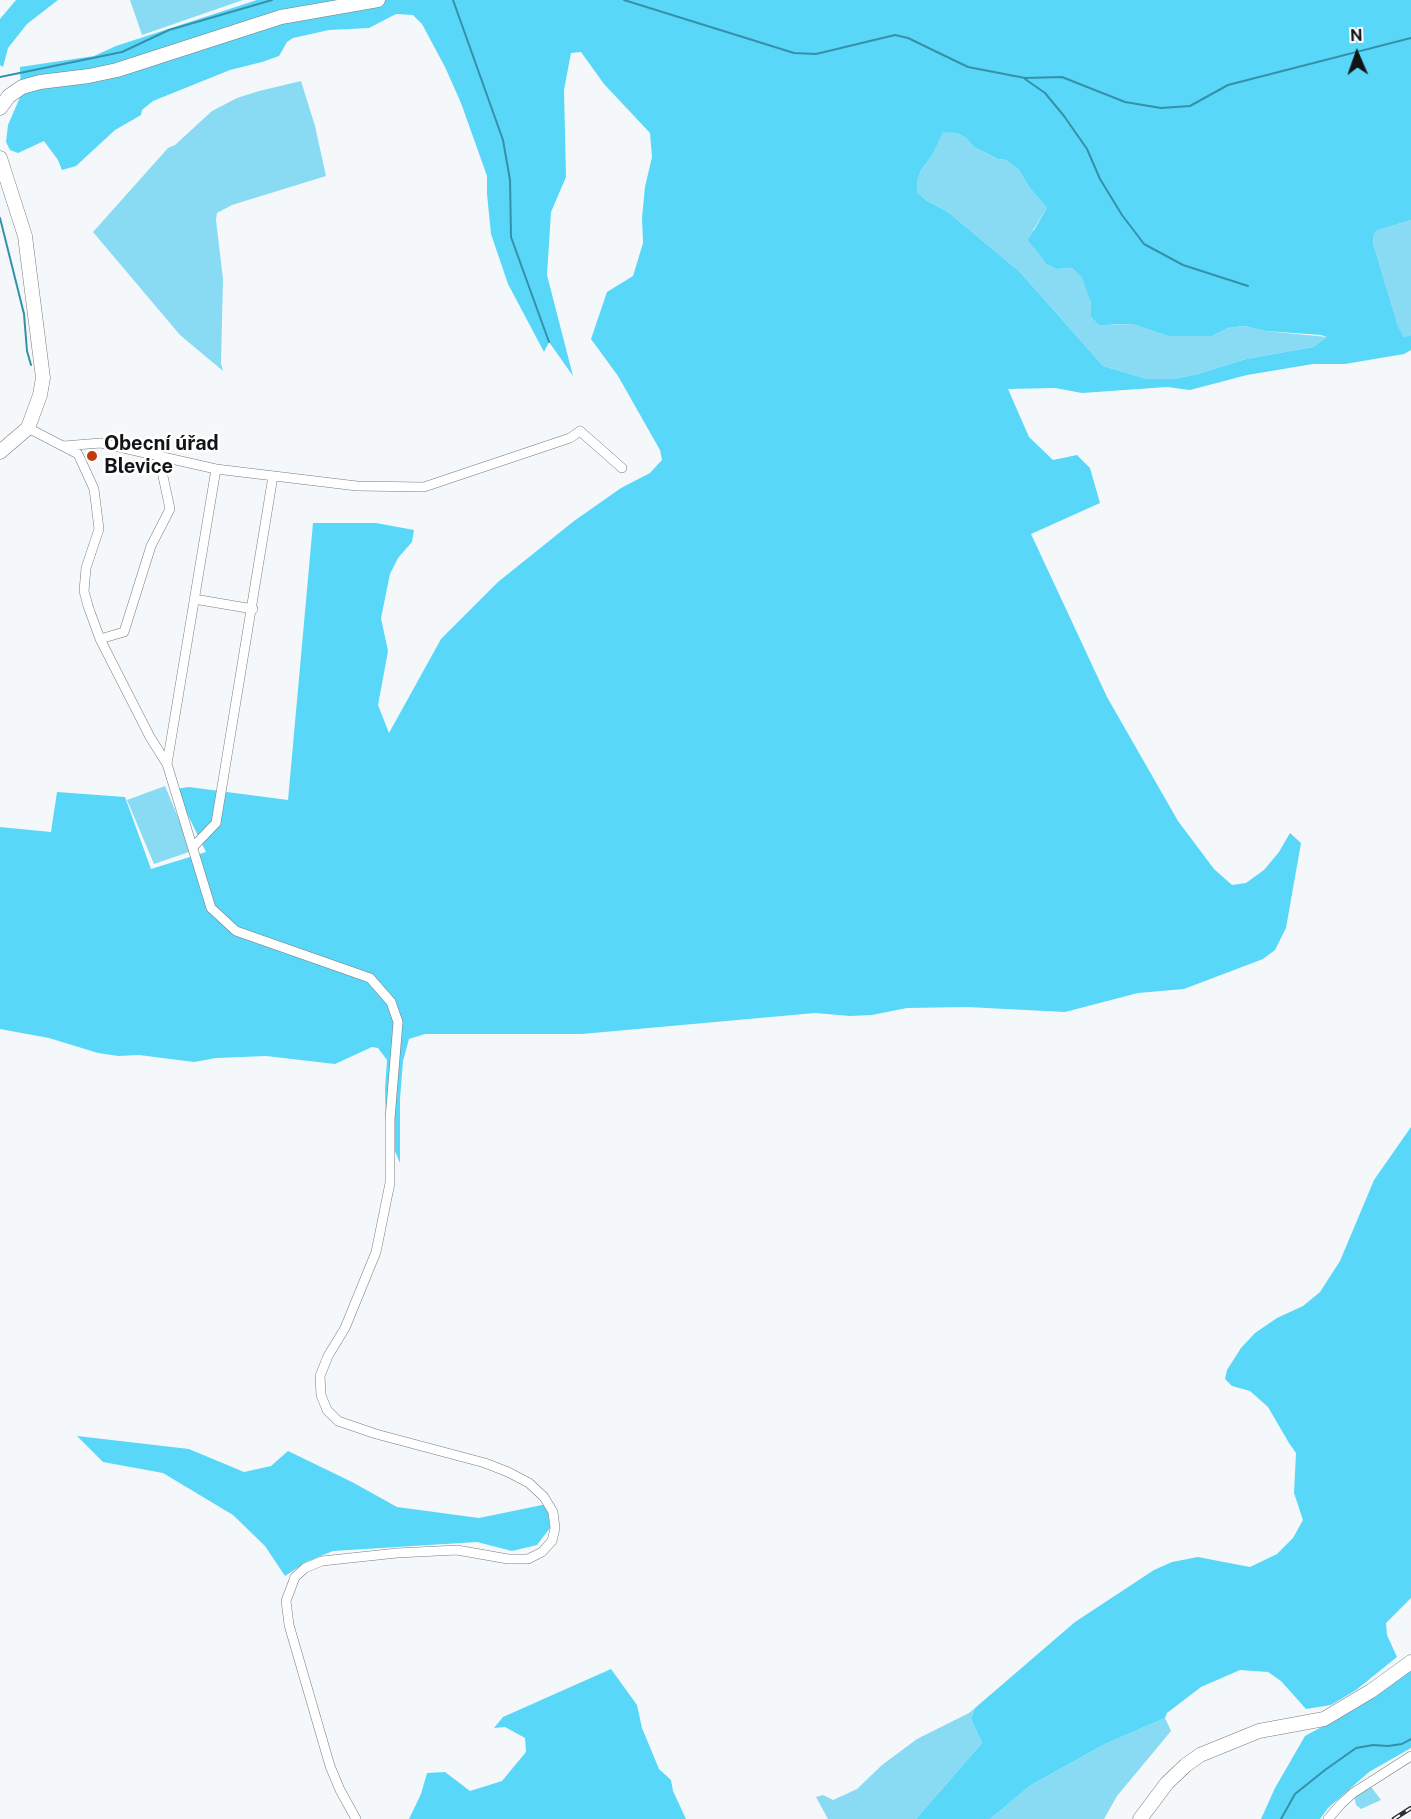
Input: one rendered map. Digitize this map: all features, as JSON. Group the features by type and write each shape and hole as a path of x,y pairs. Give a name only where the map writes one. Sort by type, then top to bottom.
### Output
{"street":[{"path":"0,108 9,96 22,87 117,70 281,16 378,0"},
{"path":"0,158 25,236 43,378 40,395 28,428 0,452"},
{"path":"28,428 78,454 94,489 99,529 86,568 84,591 100,639 150,737 167,764 212,908 236,931 370,978 391,1002 398,1022 390,1119 390,1183 376,1252 345,1328 328,1356 320,1376 321,1395 327,1410 339,1421 376,1434 485,1463 508,1472 529,1483 544,1497 550,1504 554,1517 554,1534 548,1547 528,1558 508,1559 457,1550 397,1553 322,1562 305,1568 295,1577 286,1601 288,1625 330,1766 356,1819"},
{"path":"63,446 101,443 216,469 357,486 424,487 570,438 580,431 622,468"},
{"path":"100,639 124,632 151,546 170,509 161,467 162,458"},
{"path":"167,764 216,469"},
{"path":"193,847 216,824 273,476"},
{"path":"194,599 253,609"},
{"path":"1140,1819 1167,1783 1200,1755 1248,1734 1324,1719 1371,1691 1411,1662"},
{"path":"1328,1819 1353,1793 1411,1756"}],"shaded area":[{"path":"16,0 58,0 27,24 8,48 3,67 0,65 0,19"},
{"path":"130,0 243,0 142,35"},
{"path":"257,0 1411,0 1411,220 1378,230 1374,234 1373,243 1398,326 1404,337 1411,335 1411,350 1404,354 1345,364 1313,364 1247,375 1190,390 1167,387 1082,393 1055,388 1008,389 1029,437 1053,460 1077,455 1090,468 1100,503 1031,534 1107,697 1178,821 1214,869 1232,885 1246,883 1264,870 1279,852 1290,833 1301,843 1286,928 1275,950 1263,959 1184,989 1138,993 1065,1012 967,1007 907,1008 872,1015 815,1013 582,1034 425,1034 409,1039 403,1061 400,1099 400,1163 386,1130 387,1060 378,1048 372,1047 335,1064 266,1056 216,1058 194,1062 139,1055 118,1056 98,1053 49,1038 0,1029 0,827 51,832 57,792 125,797 151,869 206,852 175,789 189,787 288,800 313,523 376,523 414,530 412,542 398,558 390,574 381,618 388,651 378,705 389,733 441,639 498,582 574,521 621,488 650,473 662,460 660,450 618,376 591,339 607,292 633,276 643,243 642,218 645,187 652,157 650,133 604,84 581,52 571,53 564,90 566,177 551,212 547,275 573,376 549,342 544,352 508,284 491,234 487,176 461,103 445,67 422,24 413,15 396,14 369,28 329,30 293,38 287,42 279,56 230,70 153,101 142,110 141,115 115,130 76,166 62,170 58,160 44,141 18,153 10,150 6,142 8,125 21,95 20,67 94,56 116,46","holes":["943,132 957,133 974,147 998,159 1006,160 1019,170 1029,187 1047,208 1028,240 1046,264 1056,269 1072,268 1082,277 1091,303 1091,316 1099,325 1132,324 1168,336 1212,336 1228,328 1244,326 1266,331 1327,337 1313,347 1246,359 1174,379 1147,379 1103,366 1020,272 948,212 926,200 917,192 921,170 933,154"]},
{"path":"301,81 315,126 326,176 232,205 217,213 223,279 221,363 223,371 180,335 93,232 168,148 175,145 212,111 237,98"},
{"path":"943,131 957,133 974,147 998,159 1006,160 1019,170 1029,187 1047,208 1033,230 1034,248 1046,264 1056,269 1072,268 1083,277 1091,303 1091,316 1112,325 1132,324 1168,336 1212,336 1228,328 1244,326 1266,331 1327,337 1313,347 1246,359 1174,379 1147,379 1103,366 1020,272 948,212 926,200 917,192 921,170 933,154"},
{"path":"1411,220 1411,335 1404,337 1398,326 1373,243 1374,234 1378,230"},
{"path":"165,786 192,851 154,864 127,800"},
{"path":"1411,1127 1411,1598 1386,1623 1387,1635 1397,1657 1356,1690 1331,1705 1306,1709 1281,1681 1268,1672 1240,1670 1201,1687 1167,1713 1165,1718 1105,1744 1031,1785 990,1819 916,1819 982,1743 971,1719 975,1708 1075,1622 1154,1570 1172,1562 1198,1557 1250,1567 1277,1554 1293,1538 1303,1520 1294,1493 1296,1453 1268,1407 1250,1391 1232,1386 1225,1379 1227,1370 1241,1348 1255,1333 1277,1318 1303,1306 1320,1292 1340,1261 1374,1180"},
{"path":"77,1436 189,1449 244,1472 271,1466 288,1451 397,1507 479,1518 547,1504 550,1528 537,1545 512,1551 477,1542 333,1551 306,1562 285,1576 265,1546 233,1515 163,1473 103,1462"},
{"path":"611,1669 637,1705 642,1728 659,1769 671,1780 673,1791 686,1819 409,1819 421,1794 427,1773 445,1772 470,1791 502,1781 526,1752 525,1738 505,1727 494,1728 503,1717"},
{"path":"1411,1670 1411,1748 1369,1772 1328,1808 1320,1819 1261,1819 1275,1788 1305,1736 1362,1705"},
{"path":"975,1708 971,1719 982,1743 916,1819 828,1819 816,1797 823,1795 833,1800 857,1789 882,1765 917,1739"},
{"path":"1165,1718 1171,1731 1117,1796 1104,1819 990,1819 1031,1785 1105,1744"},
{"path":"1369,1784 1381,1800 1361,1809 1356,1805 1354,1795"}],"waterway":[{"path":"0,77 122,52 169,30 272,0"},
{"path":"453,0 503,140 510,180 511,237 549,342"},
{"path":"624,0 794,53 816,54 895,35 908,38 968,67 1025,78 1062,77 1125,102 1161,108 1190,106 1228,85 1411,38"},
{"path":"1025,79 1045,93 1064,116 1087,149 1100,179 1122,215 1144,244 1183,265 1248,286"},
{"path":"0,218 24,314 27,351 31,365"},
{"path":"1281,1819 1295,1794 1356,1748 1402,1744 1411,1739"}],"railway":[{"path":"1394,1819 1411,1808"}],"place":[{"name":"Obecní úřad Blevice","path":"92,456"}]}
